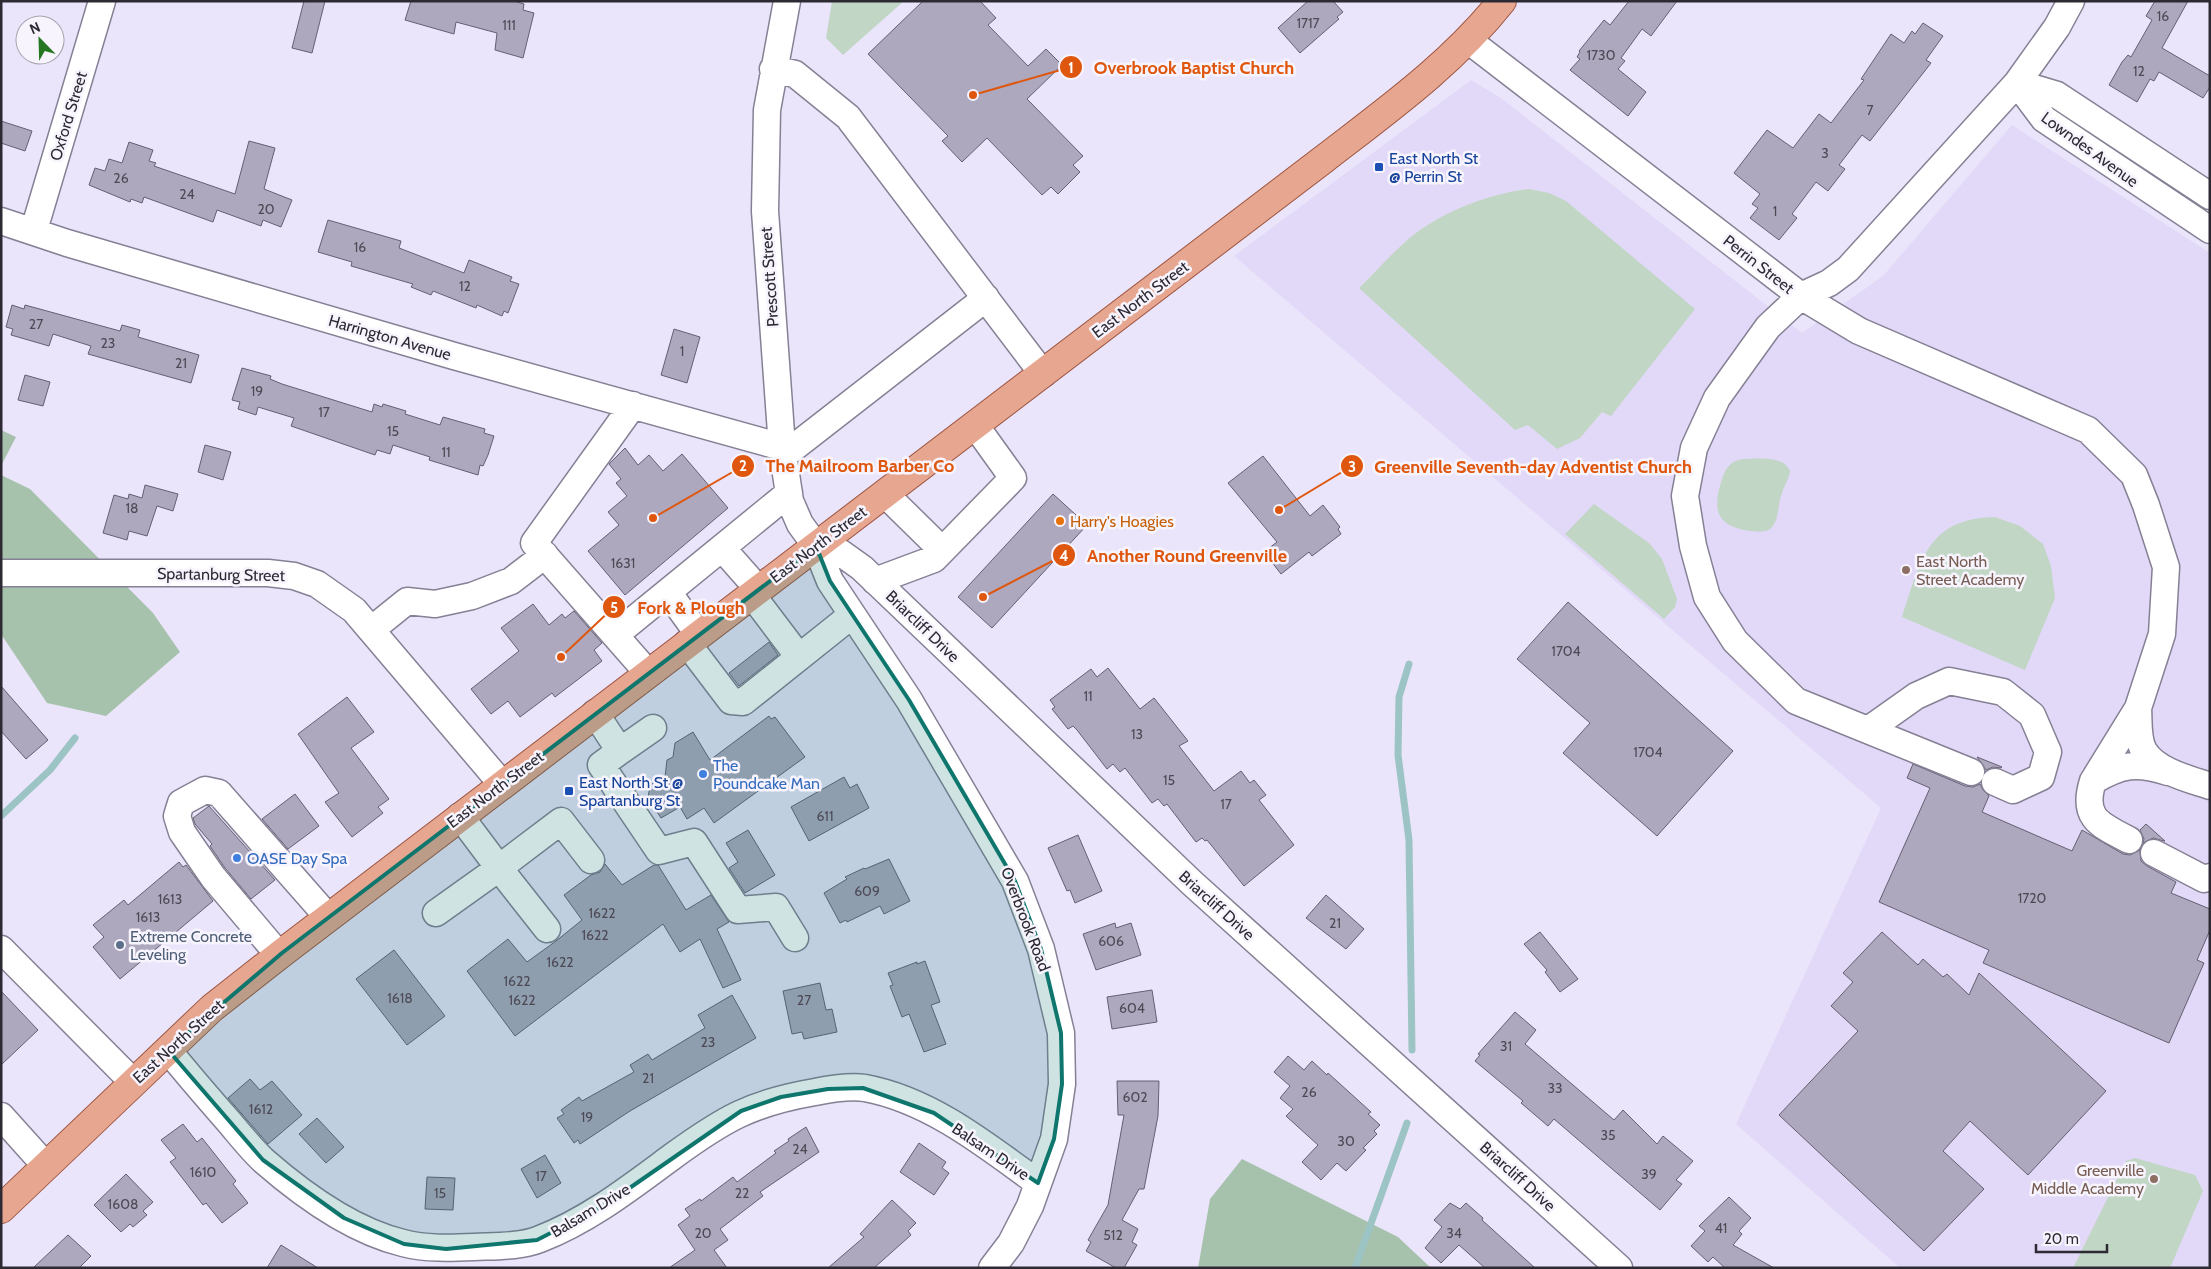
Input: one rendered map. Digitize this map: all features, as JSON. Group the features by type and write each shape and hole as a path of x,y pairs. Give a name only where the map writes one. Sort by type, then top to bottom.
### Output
{"main road":[{"name":"East North Street","path":"1,1209 212,1008 460,816 1043,374 1419,85 1468,40 1502,1"}],"street":[{"name":"Oxford Street","path":"34,230 102,1"},
{"name":"Perrin Street","path":"1468,40 1801,296 1830,283 1848,269 2017,83 2057,27 2071,1"},
{"name":"Prescott Street","path":"780,3 766,118 765,211 783,451 789,493 800,524 816,546"},
{"path":"773,69 795,74 848,117 1043,374"},
{"name":"Lowndes Avenue","path":"2017,83 2057,95 2210,196"},
{"name":"Lowndes Avenue","path":"2017,83 2044,119 2210,230"},
{"name":"Harrington Avenue","path":"1,221 34,230 67,243 633,405 783,451"},
{"path":"1971,772 1796,701 1735,641 1707,597 1693,546 1685,496 1694,448 1717,398 1768,328 1801,296 1859,331 2088,430 2134,475 2166,567 2162,634 2138,708 2093,781 2089,793 2089,808 2098,824 2129,840"},
{"path":"783,451 986,298"},
{"path":"633,405 534,543 648,673"},
{"path":"876,581 934,559 1012,478 975,425"},
{"path":"615,635 789,493"},
{"path":"885,494 942,550"},
{"name":"Briarcliff Drive","path":"816,546 841,553 876,581 1192,884 1619,1268"},
{"name":"Overbrook Road","path":"816,546 830,581 909,700 977,813 1015,881 1041,949 1061,1033 1062,1084 1054,1139 1030,1206 1011,1243 992,1268"},
{"path":"722,548 755,592 799,657"},
{"path":"370,630 407,601 435,604 472,596 511,580 545,556"},
{"name":"Spartanburg Street","path":"1,574 268,573 294,576 317,584 354,610 502,784"},
{"path":"668,592 693,639 731,701 743,702 852,615"},
{"path":"1868,730 1916,696 1949,681 2003,692 2032,715 2048,752 2041,777 2013,790 1995,782"},
{"path":"2138,708 2140,737 2144,752 2169,773"},
{"path":"595,713 620,751"},
{"path":"653,728 601,766 659,851 694,842 738,910 776,907 795,938"},
{"path":"2093,781 2123,766 2148,766 2210,786"},
{"path":"279,955 213,877 182,832 177,816 181,803 205,790 219,793 328,917"},
{"path":"460,816 547,929"},
{"path":"436,913 561,821 591,860"},
{"path":"2154,853 2204,879 2210,878"},
{"path":"1,949 133,1082"},
{"name":"Balsam Drive","path":"168,1050 263,1160 344,1218 376,1234 404,1244 446,1249 506,1246 537,1240 570,1226 605,1205 715,1126 742,1111 781,1097 828,1089 863,1088 897,1097 934,1113 975,1138 1038,1183"},
{"path":"1,1116 46,1166"}],"highlighted area":[{"path":"816,546 830,581 909,700 1015,881 1041,949 1061,1033 1062,1084 1054,1139 1038,1183 934,1113 863,1088 828,1089 781,1097 741,1111 605,1205 537,1240 446,1249 404,1244 344,1218 263,1160 168,1050 282,953"}],"shaded area":[{"name":"East North Street Academy","path":"1471,80 1501,98 1802,333 1883,276 2012,125 2210,253 2210,1268 1900,1268 1736,1124 1881,808 1234,256"}],"green space":[{"path":"832,1 904,1 843,55 826,38"},
{"path":"1529,189 1549,193 1566,201 1695,309 1611,416 1602,412 1580,438 1557,449 1528,425 1515,430 1359,288 1403,244 1445,215 1478,201"},
{"path":"1,430 16,437 1,466"},
{"path":"1743,459 1776,460 1782,462 1790,471 1780,497 1777,517 1773,526 1768,530 1750,531 1739,529 1724,521 1720,515 1717,500 1724,475 1732,463"},
{"path":"1,475 30,489 153,613 180,652 106,716 47,703 1,634"},
{"path":"1594,504 1649,543 1662,559 1677,599 1675,607 1664,619 1565,534"},
{"path":"1995,517 2020,526 2043,544 2051,566 2055,598 2025,670 1902,617 1922,561 1940,535 1954,526 1972,520"},
{"path":"2135,1158 2195,1175 2203,1191 2170,1268 2073,1268 2126,1161"},
{"path":"1242,1159 1398,1237 1431,1268 1198,1268 1210,1199"}],"building":[{"path":"304,1 325,1 312,53 292,48"},
{"path":"411,1 514,1 524,4 523,10 534,13 523,58 495,50 497,33 456,22 454,34 405,20"},
{"path":"923,1 980,1 996,18 988,25 1028,66 1046,49 1062,65 1027,99 1083,156 1073,165 1080,172 1058,194 1051,187 1042,195 987,138 962,162 942,141 948,136 868,54"},
{"path":"1308,1 1333,1 1343,12 1337,17 1339,19 1300,53 1278,28"},
{"path":"1629,1 1677,1 1651,36 1642,29 1621,58 1625,61 1618,69 1646,92 1628,116 1570,70 1580,59 1577,57 1579,51 1604,20 1610,25"},
{"path":"2155,1 2188,1 2162,48 2210,76 2210,87 2203,98 2159,72 2154,81 2150,79 2137,102 2109,85 2122,62 2128,55 2131,57 2152,20 2146,16"},
{"path":"1923,23 1943,36 1926,60 1931,63 1870,141 1862,135 1839,165 1845,169 1828,191 1816,182 1792,214 1797,218 1779,240 1750,218 1758,208 1752,204 1760,194 1734,173 1767,130 1793,148 1819,114 1831,123 1864,80 1861,79 1891,34 1904,43 1912,31 1915,34"},
{"path":"1,121 32,131 25,151 1,143"},
{"path":"249,141 275,148 264,189 292,200 281,227 263,220 261,226 217,210 213,222 144,197 142,203 131,199 130,202 89,185 95,168 105,171 109,159 122,163 129,142 153,150 149,161 156,163 154,166 235,194"},
{"path":"328,220 401,241 399,248 464,273 469,260 512,277 510,281 519,284 508,313 504,311 502,316 477,305 476,308 433,291 431,295 411,287 413,284 351,266 352,262 318,252"},
{"path":"12,305 24,309 25,305 120,331 122,325 140,330 138,337 199,355 191,383 88,354 91,346 53,334 49,346 11,335 13,329 6,327"},
{"path":"674,329 700,337 687,383 661,375"},
{"path":"242,368 271,376 270,379 282,384 372,412 374,404 382,407 383,404 406,411 405,414 440,425 443,417 485,429 484,433 494,436 483,466 480,465 478,475 429,460 430,457 393,445 390,454 377,450 375,455 291,426 294,418 258,407 256,415 238,409 240,402 232,400"},
{"path":"25,375 50,382 43,406 18,400"},
{"path":"205,445 231,452 223,480 198,472"},
{"path":"625,448 638,465 649,455 663,471 682,454 728,508 625,595 588,551 619,525 608,512 627,496 616,483 621,479 609,464"},
{"path":"1263,456 1310,516 1323,505 1340,527 1338,529 1341,534 1312,556 1309,552 1281,574 1264,552 1277,542 1228,483"},
{"path":"145,485 178,494 173,511 157,506 147,536 129,531 127,540 103,533 114,495 128,499 129,494 142,498"},
{"path":"1053,494 1087,525 992,628 958,597"},
{"path":"1568,602 1733,751 1657,836 1563,753 1590,723 1517,659"},
{"path":"533,604 549,625 562,614 565,618 574,611 602,643 594,650 602,661 555,697 552,693 520,717 508,701 491,714 471,689 519,651 501,628"},
{"path":"769,642 778,655 739,686 729,673"},
{"path":"1108,668 1140,709 1154,698 1188,741 1179,746 1214,791 1241,771 1250,783 1254,780 1266,795 1259,800 1294,845 1244,886 1207,840 1205,841 1202,838 1196,842 1167,804 1164,806 1158,799 1152,803 1125,768 1120,772 1113,764 1107,769 1077,730 1073,726 1068,729 1052,709 1055,707 1050,700 1091,669 1097,677"},
{"path":"1,686 48,740 26,759 1,731"},
{"path":"347,697 374,732 351,748 389,799 378,807 383,813 352,837 325,802 339,793 298,734"},
{"path":"769,716 771,719 775,717 805,757 714,823 704,808 687,819 680,807 661,818 648,798 650,785 665,777 667,760 673,757 675,743 693,732 710,760"},
{"path":"1977,757 2002,767 1993,767 1986,770"},
{"path":"1913,764 1965,786 1973,787 1980,784 1989,796 1982,812 2072,851 2082,830 2123,854 2130,855 2140,850 2141,861 2176,882 2171,893 2210,909 2210,930 2197,960 2204,963 2169,1043 1983,963 1989,950 1879,902 1930,788 1907,778"},
{"path":"844,777 850,788 857,784 869,808 809,841 791,807"},
{"path":"295,794 319,826 288,849 262,819"},
{"name":"OASE Day Spa","path":"209,806 275,880 251,899 225,868 210,846 212,844 195,824 193,818"},
{"path":"2146,824 2165,841 2153,838 2143,843 2144,839 2140,830"},
{"path":"748,830 775,875 745,893 729,868 738,862 726,843"},
{"path":"1078,835 1102,891 1075,903 1070,890 1067,891 1048,848"},
{"path":"889,859 910,901 884,914 880,906 847,922 846,920 840,923 824,893 847,879 845,877"},
{"path":"179,862 183,867 186,865 213,901 120,979 93,947 104,937 93,925 124,900 128,905"},
{"path":"605,864 622,885 654,865 658,865 686,910 711,895 729,922 717,929 741,980 723,988 700,939 680,952 663,924 515,1036 467,971 508,939 527,962 556,941 582,920 564,895 591,875 600,872"},
{"path":"1326,895 1364,929 1346,949 1306,918"},
{"path":"1115,923 1116,928 1131,923 1141,955 1096,970 1083,934"},
{"path":"1540,932 1578,979 1560,992 1545,972 1547,970 1524,944"},
{"path":"1882,932 1918,965 1923,959 1943,977 1947,974 1969,995 1979,973 2106,1091 2028,1175 1970,1121 1943,1151 1984,1189 1924,1251 1779,1115 1858,1031 1831,1006 1853,982 1843,973"},
{"path":"394,950 445,1016 407,1045 356,979"},
{"path":"925,961 940,1002 931,1005 946,1044 924,1052 909,1014 902,1017 890,986 893,985 888,973 917,962 917,964"},
{"path":"820,983 826,1010 832,1009 837,1032 804,1039 802,1032 792,1034 783,991"},
{"path":"1152,990 1157,1022 1112,1029 1107,997"},
{"path":"1,991 38,1030 1,1065"},
{"path":"732,995 756,1038 630,1111 580,1144 578,1140 574,1143 557,1118 564,1114 561,1110 579,1097 582,1101 634,1072 630,1065 648,1054 652,1060 705,1028 698,1015"},
{"path":"1515,1012 1536,1030 1525,1044 1614,1120 1623,1110 1657,1144 1663,1136 1693,1161 1676,1180 1682,1184 1660,1210 1554,1119 1548,1126 1521,1103 1523,1101 1475,1061 1480,1055 1478,1054"},
{"path":"1288,1056 1304,1070 1312,1061 1327,1075 1328,1073 1371,1112 1368,1114 1380,1125 1374,1131 1377,1134 1363,1148 1366,1150 1346,1171 1337,1163 1321,1180 1302,1162 1318,1145 1286,1116 1293,1109 1280,1098 1290,1086 1274,1072"},
{"path":"250,1079 260,1090 272,1081 302,1115 268,1144 228,1098"},
{"path":"1117,1081 1159,1081 1158,1116 1144,1189 1139,1189 1122,1220 1138,1229 1132,1242 1137,1245 1124,1268 1116,1268 1086,1251 1091,1242 1088,1240 1108,1205 1124,1115 1118,1115"},
{"path":"317,1118 344,1147 326,1163 299,1134"},
{"path":"183,1124 197,1142 202,1138 236,1181 233,1184 248,1203 222,1223 206,1203 203,1205 170,1162 176,1158 161,1140"},
{"path":"806,1127 819,1152 760,1192 763,1196 720,1229 728,1240 714,1250 727,1268 669,1268 695,1250 678,1225 690,1216 685,1209 700,1199 701,1201 733,1177 737,1182 776,1153 774,1151 789,1141 788,1139"},
{"path":"919,1143 946,1162 942,1168 949,1173 934,1195 900,1172"},
{"path":"545,1155 561,1183 537,1198 521,1169"},
{"path":"126,1174 153,1202 143,1211 147,1215 133,1227 130,1224 121,1232 94,1205"},
{"path":"427,1177 455,1178 453,1210 425,1209"},
{"path":"1729,1197 1751,1218 1739,1231 1742,1234 1733,1245 1774,1268 1725,1268 1713,1257 1708,1262 1691,1246 1705,1231 1699,1226"},
{"path":"892,1200 916,1223 908,1231 911,1235 874,1268 828,1268 864,1237 860,1234"},
{"path":"1450,1203 1460,1209 1466,1203 1535,1268 1485,1268 1459,1245 1441,1263 1425,1248 1442,1227 1434,1220"},
{"path":"68,1235 91,1256 79,1268 33,1268"},
{"path":"281,1245 318,1268 267,1268"}],"waterway":[{"path":"1409,664 1399,697 1398,755 1409,840 1412,1050"},
{"path":"1,816 50,770 75,738"},
{"path":"1355,1268 1407,1123"}],"place":[{"name":"Overbrook Baptist Church","path":"973,95"},
{"name":"East North St @ Perrin St","path":"1379,167"},
{"name":"Greenville Seventh-day Adventist Church","path":"1279,510"},
{"name":"The Mailroom Barber Co","path":"653,518"},
{"name":"Harry's Hoagies","path":"1060,521"},
{"name":"East North Street Academy","path":"1906,570"},
{"name":"Another Round Greenville","path":"983,597"},
{"name":"Fork & Plough","path":"561,657"},
{"name":"The Poundcake Man","path":"703,774"},
{"name":"East North St @ Spartanburg St","path":"569,791"},
{"name":"OASE Day Spa","path":"237,858"},
{"name":"Extreme Concrete Leveling","path":"120,945"},
{"name":"Greenville Middle Academy","path":"2154,1179"}]}
